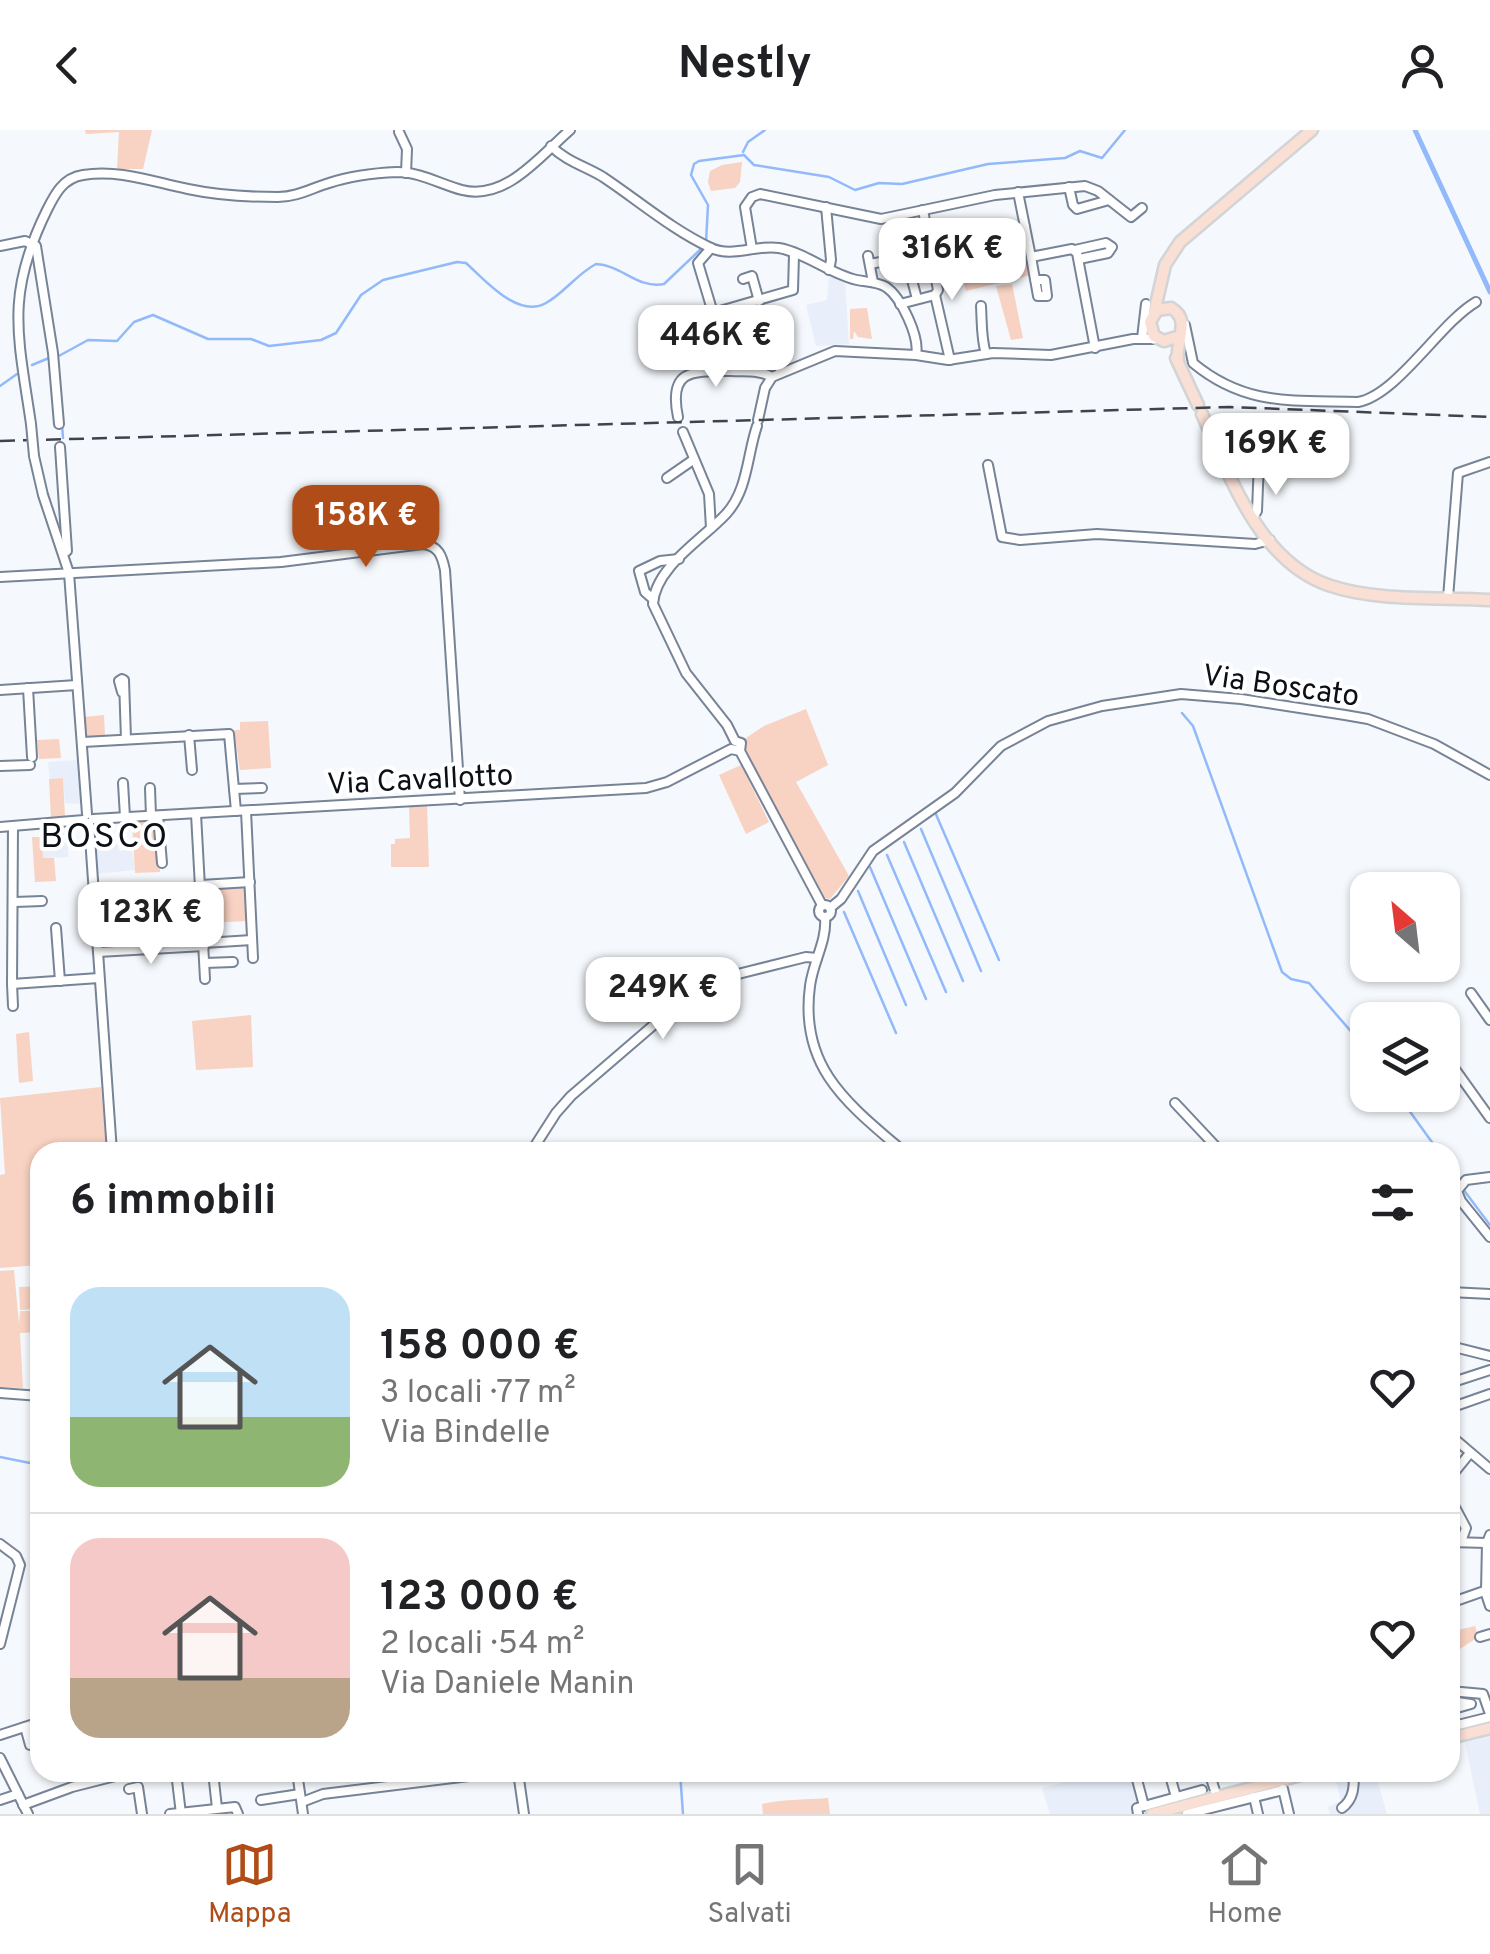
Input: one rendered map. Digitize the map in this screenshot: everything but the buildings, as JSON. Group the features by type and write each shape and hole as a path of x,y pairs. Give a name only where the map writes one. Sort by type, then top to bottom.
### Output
{"main road":[{"path":"1180,344 1142,335 1165,266 1180,242 1312,130"},
{"path":"1160,287 1162,298 1183,321 1178,360"},
{"path":"1150,309 1171,308"},
{"path":"1161,340 1178,360 1237,490 1266,542 1299,570 1328,585 1362,592 1490,600"},
{"path":"1460,1732 1471,1725 1490,1728"},
{"path":"1148,1811 1225,1800 1282,1782"}],"street":[{"path":"111,1142 69,573 34,456 17,312 22,274 32,243 58,191 82,175 135,176 198,190 278,197 348,178 406,172 464,190 494,190 513,180 570,130"},
{"path":"398,132 406,150 406,172"},
{"path":"551,146 562,157 598,174 644,209 711,248 778,248 829,270 888,288 915,338 916,354"},
{"path":"752,249 745,208 752,197 765,194 878,219 1018,192 1070,187 1091,187 1132,217 1142,208"},
{"path":"1070,187 1077,209 1109,200"},
{"path":"1018,192 1035,280"},
{"path":"826,207 829,270"},
{"path":"923,210 938,290 935,295 950,360"},
{"path":"930,250 1024,227"},
{"path":"0,246 22,241 36,246 59,424"},
{"path":"711,248 698,263 711,311 717,312 793,290 794,255"},
{"path":"873,282 869,260 906,257 918,252 924,260"},
{"path":"1031,257 1077,254 1095,348"},
{"path":"906,257 916,300"},
{"path":"743,279 752,276 760,300"},
{"path":"900,304 935,295"},
{"path":"1180,344 1195,366 1258,398 1366,401 1435,341 1458,314 1476,302"},
{"path":"980,306 986,354"},
{"path":"763,321 776,375"},
{"path":"826,906 735,747 727,726 686,673 655,611 653,599 679,559 726,514 740,494 765,388 776,375 835,351 916,354 933,360 986,354 1051,355 1142,335"},
{"path":"678,418 675,390 691,372 776,375"},
{"path":"682,432 709,494 711,528"},
{"path":"60,447 68,551 64,553"},
{"path":"667,478 693,460"},
{"path":"1253,516 1257,510 1258,461"},
{"path":"1448,598 1458,472 1490,462"},
{"path":"988,465 998,533 1002,537 1020,540 1097,534 1266,542"},
{"path":"0,577 281,562 423,544 435,548 442,556 445,570 460,800"},
{"path":"653,599 640,580 641,569 679,559"},
{"path":"0,690 78,685"},
{"path":"0,766 31,761 28,688"},
{"path":"122,692 126,739"},
{"name":"Via Boscato","path":"893,1142 842,1098 821,1066 808,1018 810,985 830,914 826,906 841,899 874,852 969,782 1001,746 1048,721 1102,706 1181,694 1345,715 1396,728 1490,775"},
{"path":"83,742 229,734 236,811"},
{"path":"189,735 192,770"},
{"name":"Via Cavallotto","path":"0,826 646,788 667,782 735,747"},
{"path":"123,783 125,817"},
{"path":"150,788 162,863"},
{"path":"234,789 262,788"},
{"path":"246,810 254,958"},
{"path":"196,814 206,979"},
{"path":"13,826 13,1006"},
{"path":"201,885 250,882"},
{"path":"133,888 136,949"},
{"path":"15,902 42,901"},
{"path":"56,928 60,981"},
{"path":"98,952 252,940"},
{"path":"537,1142 571,1096 692,992 726,977 806,957 817,958"},
{"path":"205,963 232,962"},
{"path":"12,984 100,978"},
{"path":"1471,993 1490,1020"},
{"path":"1460,1076 1490,1118"},
{"path":"1174,1104 1211,1142"},
{"path":"1460,1187 1466,1180 1490,1177"},
{"path":"1460,1199 1490,1237"},
{"path":"1460,1292 1490,1294"},
{"path":"1460,1348 1490,1356"},
{"path":"1460,1380 1490,1370"},
{"path":"0,1393 30,1395"},
{"path":"1460,1404 1490,1394"},
{"path":"1460,1444 1490,1469"},
{"path":"1460,1465 1470,1453"},
{"path":"1460,1516 1466,1528 1461,1542 1488,1539 1490,1606"},
{"path":"0,1544 16,1556 20,1565 0,1644"},
{"path":"1460,1599 1487,1590"},
{"path":"1480,1637 1490,1634"},
{"path":"1460,1692 1483,1694 1490,1716 1460,1726"},
{"path":"0,1735 30,1725"},
{"path":"25,1727 30,1745"},
{"path":"0,1758 26,1809 94,1782"},
{"path":"175,1782 177,1814 235,1807 238,1814"},
{"path":"214,1782 217,1808"},
{"path":"299,1782 303,1814"},
{"path":"381,1782 382,1788"},
{"path":"261,1800 407,1782"},
{"path":"519,1782 524,1814"},
{"path":"1138,1782 1148,1811 1202,1790"},
{"path":"1172,1782 1176,1798"},
{"path":"1215,1782 1230,1814"},
{"path":"1187,1814 1202,1812 1225,1800 1254,1797 1286,1782"},
{"path":"1289,1814 1292,1782"},
{"path":"1342,1808 1350,1802 1354,1782"},
{"path":"129,1789 138,1788 142,1814"},
{"path":"0,1800 18,1794"},
{"path":"1254,1797 1258,1814"}],"shaded area":[{"path":"85,130 152,130 143,169 117,169 119,132 86,134"},
{"path":"742,162 740,182 735,188 711,191 710,171"},
{"path":"1023,232 1031,275 966,291 957,258 943,260 941,254 959,252 984,244 987,239"},
{"path":"829,276 845,281 849,344 816,346 806,305 827,300"},
{"path":"1012,284 1023,338 1011,340 996,286"},
{"path":"867,308 872,339 858,337 854,331 850,339 850,309"},
{"path":"806,709 828,765 796,782 849,876 830,899 825,898 746,751 746,738"},
{"path":"104,715 105,738 87,738 84,717"},
{"path":"268,721 271,768 240,770 234,730 240,730 240,722"},
{"path":"59,739 61,758 39,759 37,740"},
{"path":"78,760 82,804 65,803 63,778 50,779 48,762"},
{"path":"741,765 769,822 746,834 719,775"},
{"path":"63,778 65,818 51,819 49,779"},
{"path":"427,805 429,867 391,867 391,844 395,844 395,839 410,838 409,806"},
{"path":"156,819 160,872 135,873 132,820"},
{"path":"51,827 52,833 68,832 68,857 43,858 41,828"},
{"path":"32,837 42,837 43,858 54,858 56,881 35,882"},
{"path":"118,844 119,851 132,849 135,870 97,874 95,846"},
{"path":"247,885 249,921 206,923 207,887"},
{"path":"251,1015 253,1067 196,1070 192,1021"},
{"path":"29,1032 33,1081 19,1083 16,1034"},
{"path":"101,1087 106,1142 30,1142 30,1266 0,1268 0,1175 5,1174 0,1098"},
{"path":"14,1270 19,1324 20,1311 30,1311 30,1332 20,1333 23,1388 0,1387 0,1271"},
{"path":"30,1286 30,1310 20,1310 19,1287"},
{"path":"1475,1626 1478,1637 1460,1649 1460,1630"},
{"path":"1490,1732 1490,1814 1480,1814 1464,1738"},
{"path":"1066,1782 1133,1782 1138,1801 1132,1808 1134,1814 1050,1814 1042,1788"},
{"path":"1336,1782 1378,1782 1387,1814 1330,1814 1328,1807 1341,1801"},
{"path":"828,1798 830,1814 763,1814 762,1804"}],"waterway":[{"path":"743,152 748,142 765,130"},
{"path":"706,242 708,205 691,175 699,161 744,155 754,165 829,177 855,190 879,183 902,184 988,164 1065,158 1080,151 1102,158 1125,130"},
{"path":"1415,130 1490,292"},
{"path":"57,357 88,340 117,341 134,322 153,315 208,339 251,339 269,346 321,340 336,333 361,295 383,280 457,262 466,263 513,302 535,307 553,299 596,264 646,283 664,284 702,248"},
{"path":"32,365 49,358"},
{"path":"0,386 17,374"},
{"path":"62,424 63,438"},
{"path":"68,512 69,526"},
{"path":"1182,713 1193,726 1282,972 1291,979 1309,983 1350,1030"},
{"path":"935,812 999,960"},
{"path":"921,829 981,971"},
{"path":"904,842 963,981"},
{"path":"887,855 946,992"},
{"path":"870,867 926,999"},
{"path":"858,891 906,1005"},
{"path":"844,912 896,1033"},
{"path":"1410,1112 1432,1142"},
{"path":"1463,1189 1490,1225"},
{"path":"0,1457 30,1463"},
{"path":"681,1782 683,1814"}],"railway":[{"path":"0,441 1230,407 1490,417"}],"district":[{"name":"BOSCO","path":"105,835"}]}
